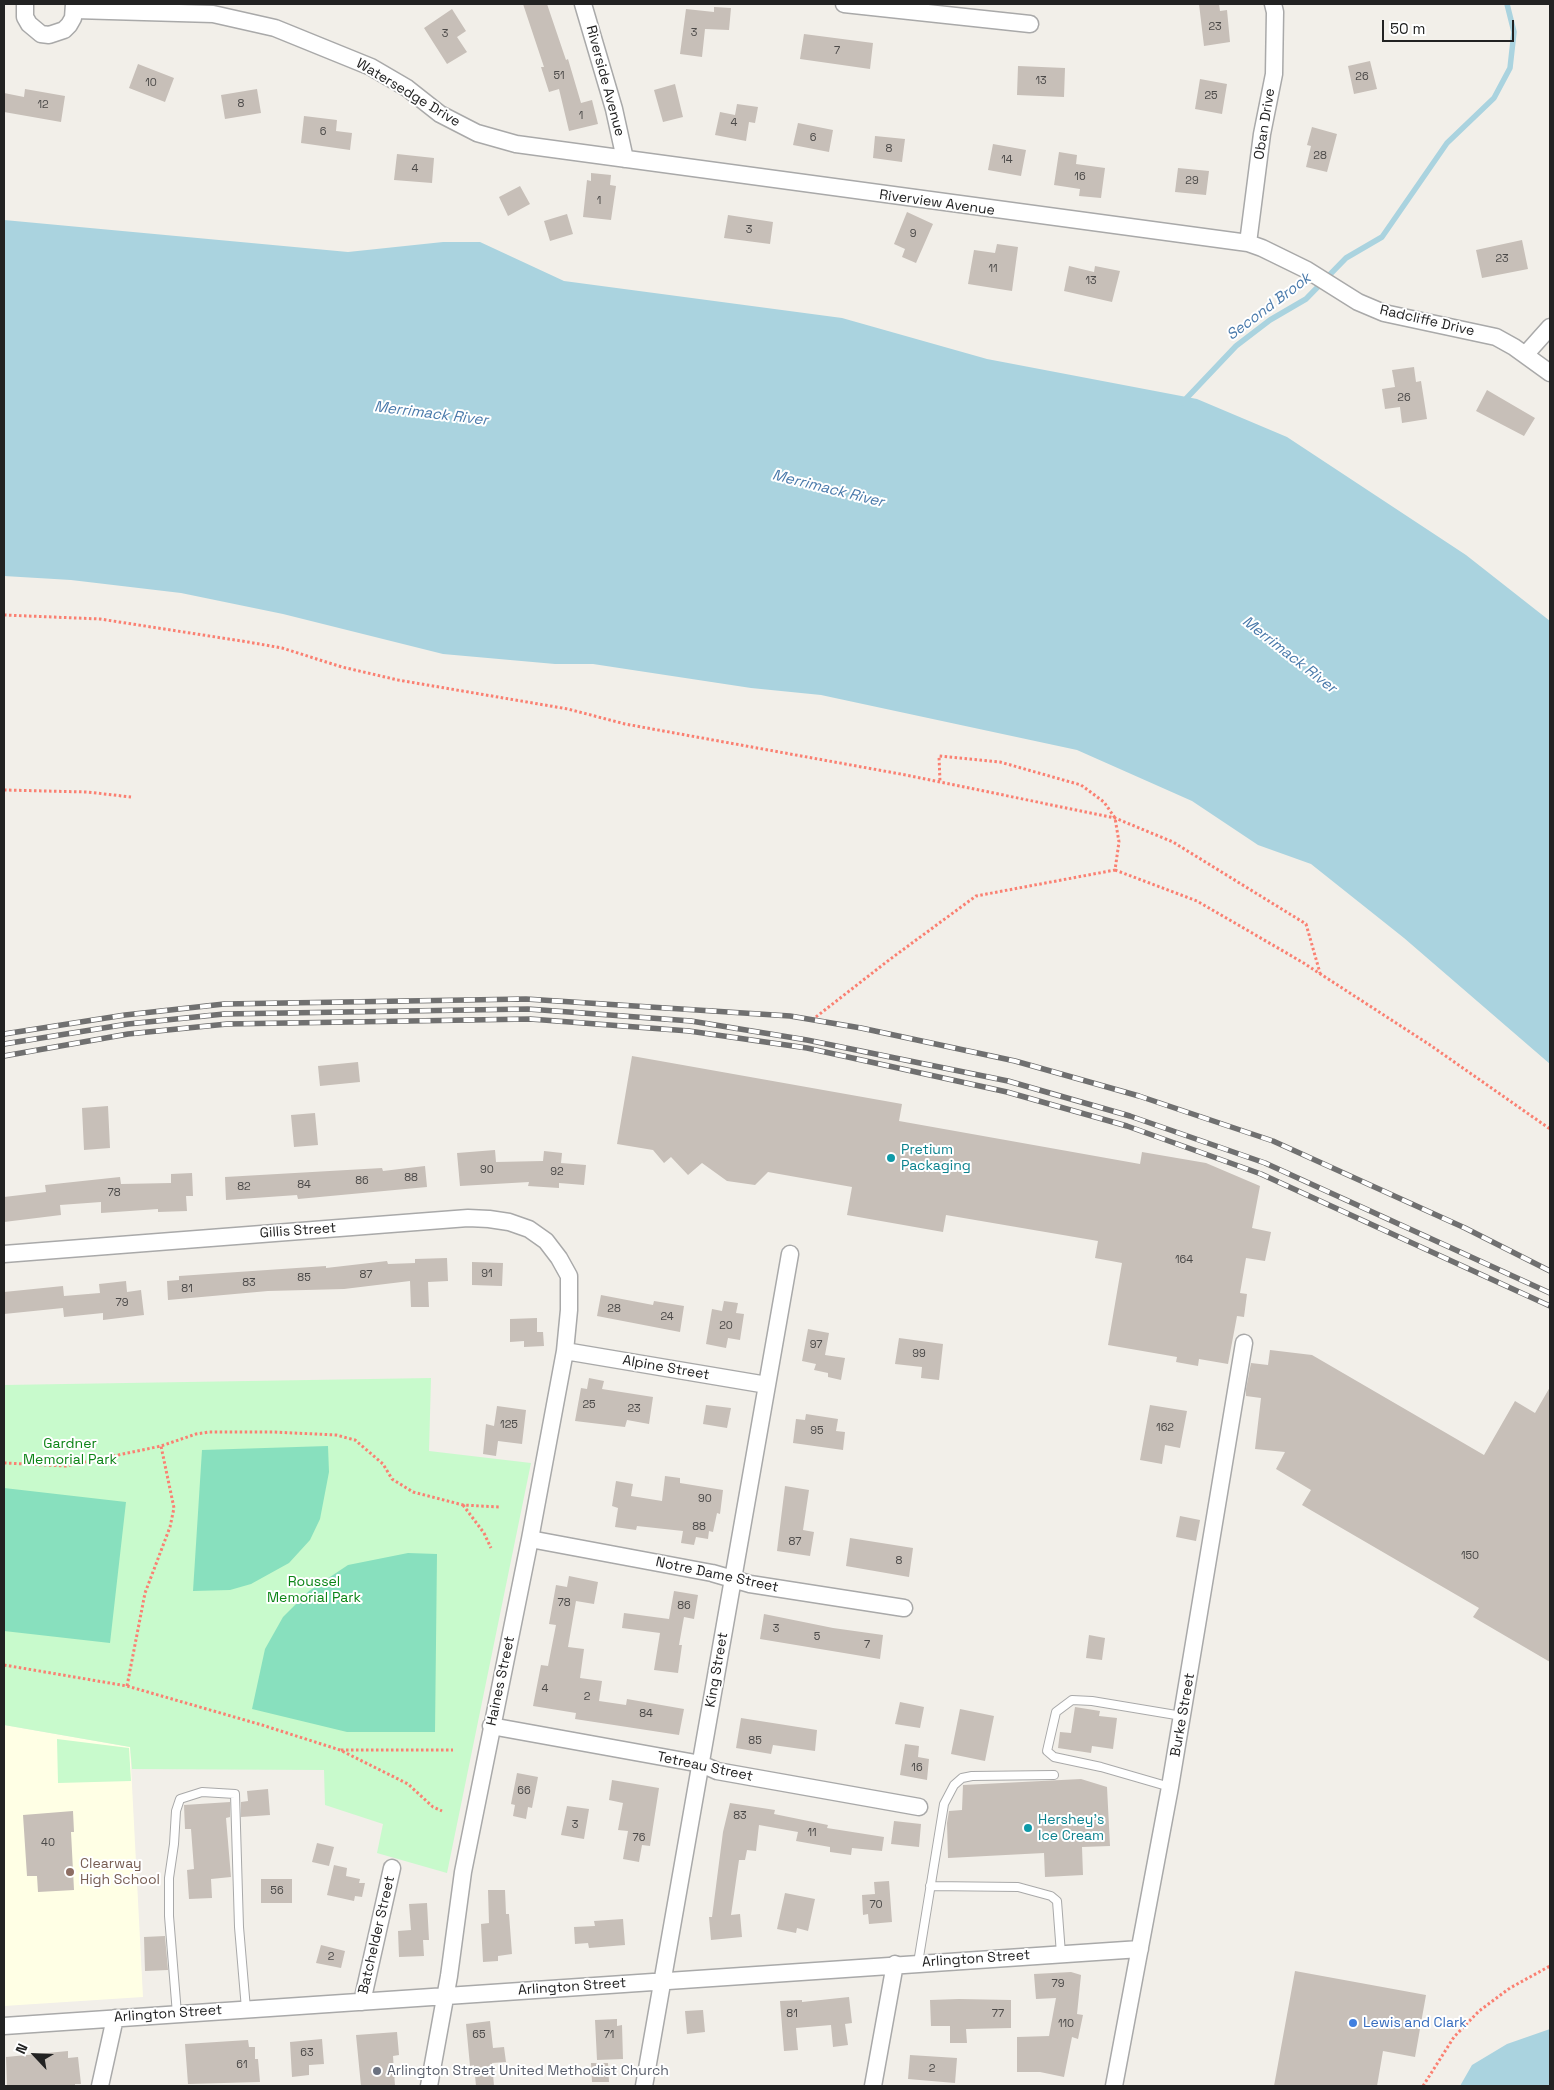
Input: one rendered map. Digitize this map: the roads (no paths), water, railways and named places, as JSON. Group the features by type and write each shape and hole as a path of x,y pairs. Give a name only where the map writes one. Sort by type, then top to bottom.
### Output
{"street":[{"name":"Watersedge Drive","path":"25,4 25,17 29,24 41,34 49,35 64,30 73,18 74,7 213,14 275,28 371,67 406,88 440,114 477,133 516,144 626,159"},
{"name":"Riverside Avenue","path":"583,4 614,109 626,159"},
{"path":"844,4 932,9 1030,24"},
{"name":"Oban Drive","path":"1248,243 1262,134 1274,74 1275,12 1273,4"},
{"name":"Riverview Avenue","path":"626,159 1248,243"},
{"name":"Radcliffe Drive","path":"1248,243 1307,270 1358,302 1384,313 1496,338 1526,355 1550,373"},
{"path":"1526,355 1550,327"},
{"name":"Gillis Street","path":"4,1254 468,1218 489,1218 529,1229 546,1241 559,1258 568,1276"},
{"name":"King Street","path":"644,2086 790,1254"},
{"name":"Haines Street","path":"429,2086 446,1996 463,1872 530,1539 565,1351 569,1310 568,1276"},
{"name":"Burke Street","path":"1114,2086 1170,1787 1244,1343"},
{"name":"Alpine Street","path":"565,1351 767,1385"},
{"name":"Notre Dame Street","path":"530,1539 712,1573 750,1584 904,1608"},
{"name":"Tetreau Street","path":"491,1726 701,1764 717,1771 919,1807"},
{"name":"Batchelder Street","path":"362,2002 392,1868"},
{"name":"Arlington Street","path":"4,2026 918,1962 1140,1949"},
{"path":"874,2086 894,1964"},
{"path":"100,2086 115,2018"}],"lane":[{"path":"1170,1787 1101,1766 1054,1758 1048,1751 1056,1712 1072,1700 1100,1702 1182,1716"},
{"path":"918,1962 944,1804 954,1785 962,1778 972,1776 1054,1775"},
{"path":"177,2014 169,1916 169,1878 176,1811 180,1799 202,1792 235,1794 239,1927 246,2009"},
{"path":"930,1886 1012,1886 1051,1896 1057,1902 1061,1954"}],"water":[{"name":"Merrimack River","path":"4,220 348,252 443,242 480,242 564,281 842,318 987,359 1197,399 1287,437 1466,555 1550,621 1550,1064 1404,938 1311,864 1258,845 1192,801 1077,750 821,695 751,688 593,664 555,664 443,654 283,614 181,593 71,580 4,576"},
{"path":"1550,2029 1550,2086 1460,2086 1472,2065 1507,2044"}],"waterway":[{"name":"Second Brook","path":"1182,403 1236,346 1270,320 1306,299 1346,258 1382,237 1447,143 1494,98 1510,68 1514,32 1507,4"}],"railway":[{"path":"4,1034 125,1015 224,1004 526,999 790,1016 861,1028 1015,1061 1139,1096 1273,1141 1465,1228 1550,1271"},
{"path":"4,1044 128,1024 224,1014 528,1009 691,1021 807,1040 1008,1081 1130,1116 1265,1163 1550,1293"},
{"path":"4,1056 128,1034 227,1024 530,1019 689,1031 807,1048 1007,1092 1127,1126 1261,1174 1550,1306"}],"place":[{"name":"Pretium Packaging","path":"891,1158"},
{"name":"Hershey's Ice Cream","path":"1028,1828"},
{"name":"Clearway High School","path":"70,1872"},
{"name":"Lewis and Clark","path":"1353,2023"},
{"name":"Arlington Street United Methodist Church","path":"377,2071"}],"park label":[{"name":"Gardner Memorial Park","path":"70,1452"},
{"name":"Roussel Memorial Park","path":"314,1590"}]}
